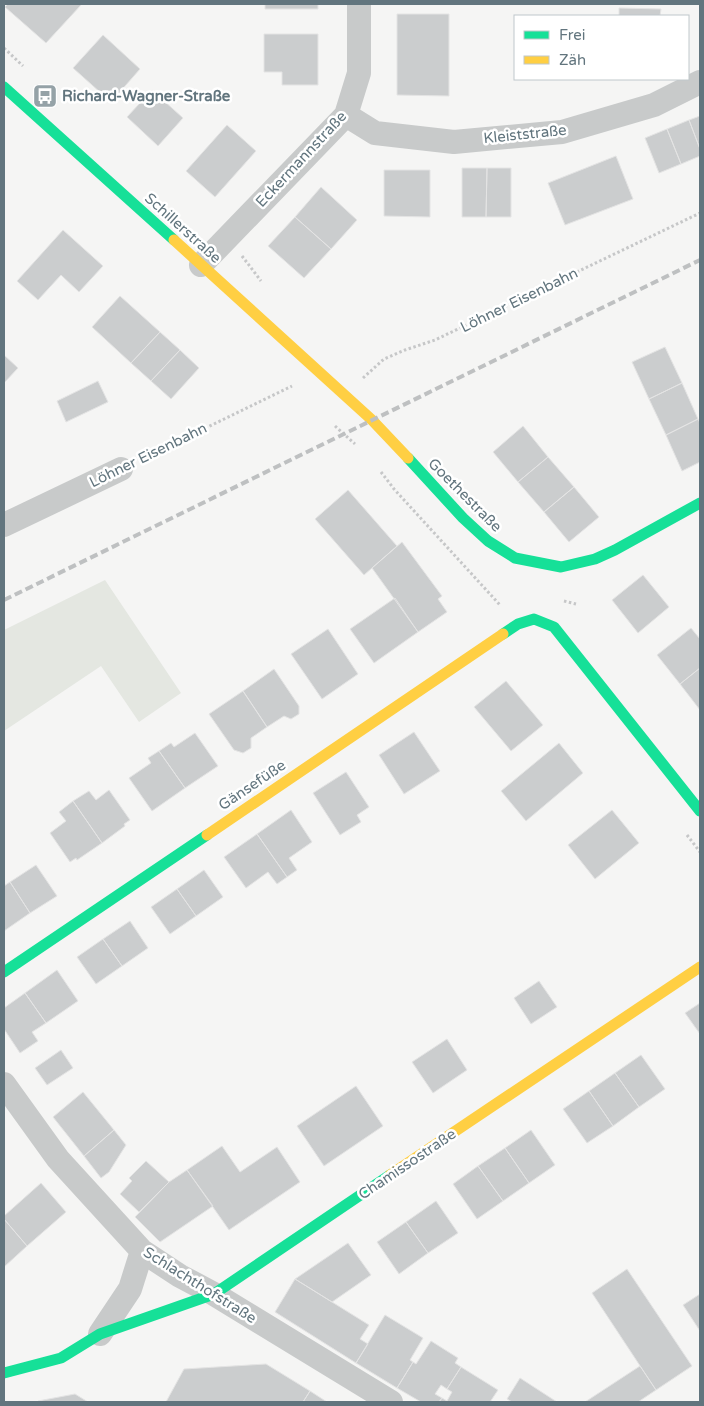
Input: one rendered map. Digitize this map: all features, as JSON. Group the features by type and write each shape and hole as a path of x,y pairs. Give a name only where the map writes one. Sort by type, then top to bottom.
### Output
{"street":[{"name":"Eckermannstraße","path":"201,265 346,115 359,73 359,4"},
{"name":"Kleiststraße","path":"346,115 375,133 454,142 562,132 654,105 700,82"},
{"name":"Schillerstraße","path":"4,87 342,393"},
{"name":"Goethestraße","path":"342,393 372,420 463,518 488,541 515,558 562,567 595,559 700,503"},
{"name":"Löhner Eisenbahn","path":"4,525 121,469"},
{"path":"518,624 534,619 554,627 700,811"},
{"name":"Gänsefüße","path":"4,972 518,624"},
{"name":"Chamissostraße","path":"4,1373 62,1358 100,1334 214,1294 700,967"},
{"name":"Schlachthofstraße","path":"4,1084 58,1159 142,1251 180,1276 214,1294 391,1402"},
{"name":"Chamissostraße","path":"100,1334 130,1290 142,1251"}],"path":[{"name":"Löhner Eisenbahn","path":"342,393 368,374 384,359 434,340 700,213"},
{"name":"Löhner Eisenbahn","path":"121,469 292,386"},
{"path":"344,434 360,448"},
{"path":"377,467 394,489 518,624"}],"shaded area":[{"path":"105,580 181,693 139,722 101,666 4,731 4,630"}],"building":[{"path":"8,4 81,5 46,43 5,7"},
{"path":"265,4 318,4 318,9 265,9"},
{"path":"619,8 661,9 660,15 619,15"},
{"path":"397,14 449,14 449,96 397,95"},
{"path":"264,34 318,34 318,85 282,85 282,72 264,72"},
{"path":"103,35 140,69 111,102 73,68"},
{"path":"152,90 183,118 158,146 127,117"},
{"path":"700,116 700,149 689,120"},
{"path":"689,120 700,149 700,156 681,164 667,129"},
{"path":"227,125 256,151 215,197 186,171"},
{"path":"667,129 681,164 659,173 645,138"},
{"path":"616,156 633,199 565,225 548,183"},
{"path":"462,168 487,168 486,217 462,217"},
{"path":"487,168 511,168 511,217 486,217"},
{"path":"384,170 430,170 430,217 384,216"},
{"path":"321,187 357,220 331,249 295,217"},
{"path":"295,217 331,249 304,278 268,246"},
{"path":"63,230 103,266 79,292 61,275 38,300 17,281"},
{"path":"120,296 160,332 131,363 92,327"},
{"path":"160,332 180,350 151,381 131,363"},
{"path":"665,347 682,383 649,399 632,362"},
{"path":"180,350 199,368 171,399 151,381"},
{"path":"4,355 18,368 4,383"},
{"path":"98,381 108,402 66,422 57,401"},
{"path":"682,383 698,419 666,435 649,399"},
{"path":"698,419 700,423 700,462 682,471 666,435"},
{"path":"523,426 548,457 518,482 493,452"},
{"path":"548,457 574,487 544,512 518,482"},
{"path":"574,487 599,517 569,542 544,512"},
{"path":"348,490 397,546 364,575 315,519"},
{"path":"402,542 442,596 438,599 447,612 418,632 372,568"},
{"path":"643,575 669,607 638,633 612,600"},
{"path":"395,598 418,632 374,663 350,629"},
{"path":"691,628 700,639 700,668 680,684 657,655"},
{"path":"328,629 358,674 322,699 291,654"},
{"path":"700,668 700,710 680,684"},
{"path":"274,669 299,706 299,714 291,719 284,716 267,727 243,691"},
{"path":"506,681 543,725 511,751 474,707"},
{"path":"243,691 267,727 251,738 251,748 243,753 234,750 209,714"},
{"path":"414,732 440,771 404,794 379,755"},
{"path":"195,733 218,766 185,788 159,751 171,743 174,747"},
{"path":"559,743 583,773 526,821 501,791"},
{"path":"159,751 185,788 152,811 129,778 151,763 148,758"},
{"path":"346,772 369,807 357,815 361,822 340,835 313,793"},
{"path":"109,790 130,820 102,843 73,801 89,791 96,800"},
{"path":"73,801 102,843 77,860 76,858 70,862 50,833 66,821 59,812"},
{"path":"291,810 312,842 289,858 297,870 287,877 257,834"},
{"path":"612,810 639,843 595,879 568,845"},
{"path":"257,834 287,877 277,884 268,872 246,888 224,857"},
{"path":"36,865 57,896 30,913 10,882"},
{"path":"204,870 223,897 196,916 177,889"},
{"path":"10,882 30,913 4,931 4,886"},
{"path":"177,889 196,916 170,934 151,907"},
{"path":"130,921 148,948 122,966 103,939"},
{"path":"103,939 122,966 96,984 77,957"},
{"path":"57,970 78,1001 46,1023 25,993"},
{"path":"539,981 557,1007 531,1024 514,998"},
{"path":"25,993 46,1023 32,1032 38,1041 20,1053 4,1029 4,1008"},
{"path":"700,1003 700,1034 685,1013"},
{"path":"447,1039 467,1070 433,1093 412,1062"},
{"path":"61,1050 73,1068 47,1085 35,1068"},
{"path":"641,1055 665,1089 639,1107 615,1073"},
{"path":"615,1073 639,1107 613,1126 589,1091"},
{"path":"356,1086 383,1126 324,1166 297,1126"},
{"path":"589,1091 613,1126 587,1143 563,1109"},
{"path":"83,1092 114,1130 84,1156 53,1117"},
{"path":"114,1130 126,1145 109,1172 101,1178 84,1156"},
{"path":"531,1130 555,1165 529,1183 505,1148"},
{"path":"222,1146 240,1172 277,1147 300,1182 229,1230 187,1170"},
{"path":"505,1148 529,1183 503,1201 478,1166"},
{"path":"146,1161 169,1182 139,1212 120,1194 132,1181 129,1178"},
{"path":"478,1166 503,1201 477,1219 453,1184"},
{"path":"187,1170 213,1206 160,1242 135,1217 169,1182"},
{"path":"41,1183 66,1212 27,1246 4,1219 4,1216"},
{"path":"436,1201 458,1233 428,1253 406,1222"},
{"path":"4,1219 27,1246 4,1267"},
{"path":"406,1222 428,1253 399,1274 377,1242"},
{"path":"348,1243 371,1275 332,1302 295,1279"},
{"path":"627,1269 692,1366 656,1390 592,1293"},
{"path":"295,1279 369,1325 360,1339 368,1344 356,1363 275,1312"},
{"path":"700,1294 700,1331 683,1305"},
{"path":"385,1315 423,1338 410,1360 413,1362 397,1388 356,1363"},
{"path":"431,1341 458,1358 455,1363 461,1367 447,1389 441,1385 435,1394 442,1398 439,1402 421,1402 397,1388 413,1362 416,1364"},
{"path":"266,1364 310,1391 303,1402 166,1402 184,1369"},
{"path":"640,1366 656,1390 638,1402 585,1402"},
{"path":"461,1367 498,1390 490,1402 439,1402 442,1398 447,1401 452,1392 447,1389"},
{"path":"520,1378 557,1402 512,1402 507,1399"},
{"path":"310,1391 327,1402 303,1402"},
{"path":"75,1394 88,1402 38,1402 38,1401"}],"railway":[{"path":"4,600 700,260"}],"traffic: fast":[{"path":"4,87 174,240"},
{"path":"408,458 463,518 488,541 515,558 561,567 595,559 615,550 700,503"},
{"path":"503,634 518,624 534,619 554,627 700,811"},
{"path":"4,972 207,835"},
{"path":"4,1373 61,1358 100,1334 214,1294 390,1175"}],"traffic: slow":[{"path":"174,240 372,420 408,458"},
{"path":"207,835 503,634"},
{"path":"390,1175 700,967"}],"place":[{"name":"Richard-Wagner-Straße","path":"45,96"}]}
